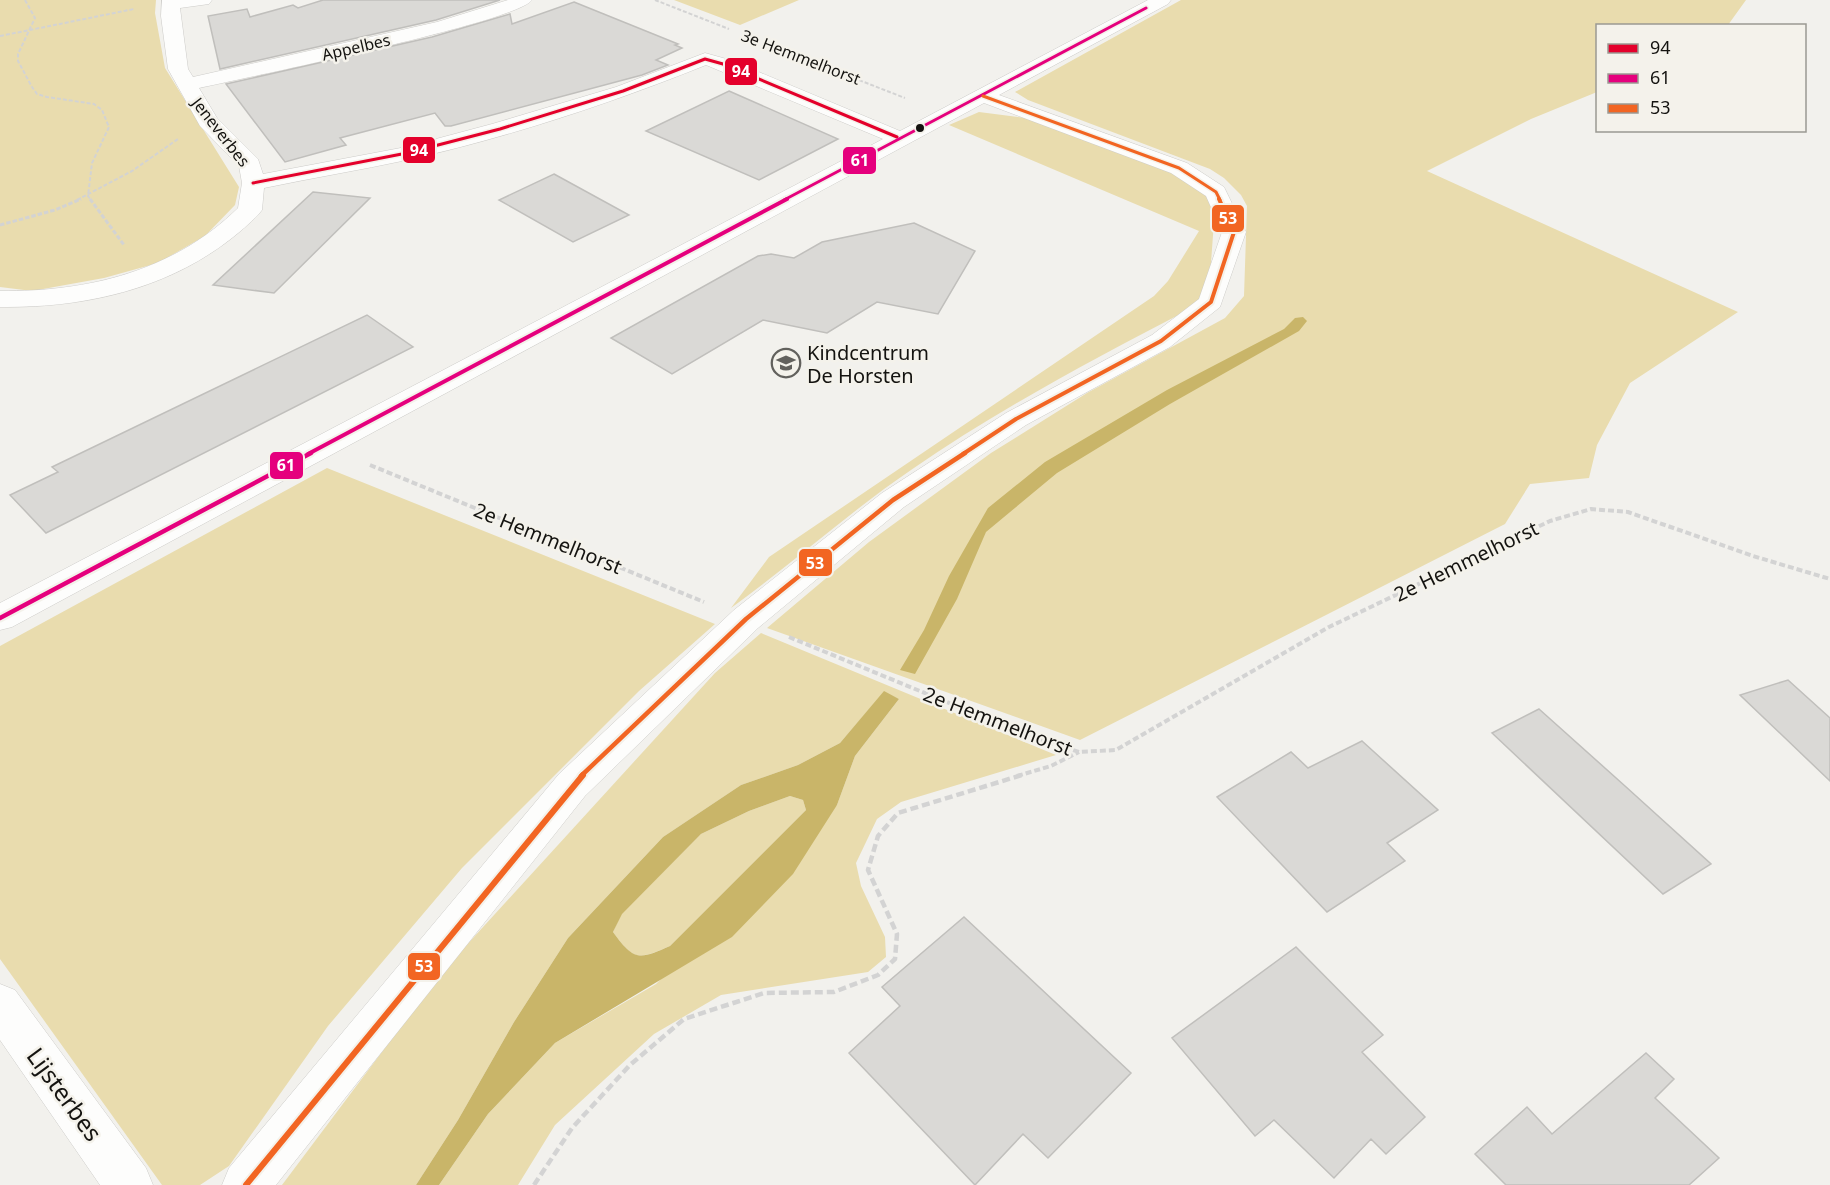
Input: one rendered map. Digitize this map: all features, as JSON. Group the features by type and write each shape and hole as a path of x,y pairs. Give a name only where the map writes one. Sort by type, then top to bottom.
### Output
{"street":[{"path":"171,2 203,0"},
{"name":"Appelbes","path":"186,85 441,27 500,10 523,0"},
{"path":"0,618 1162,0"},
{"name":"Jeneverbes","path":"0,299 22,300 73,294 152,274 197,254 228,231 250,210 253,183 249,164 213,127 178,69 170,16 171,2"},
{"path":"253,183 407,153 500,129 623,90 705,59 901,139"},
{"path":"246,1185 572,785 746,620 893,500 1016,419 1161,341 1210,302 1234,232 1216,192 1179,168 983,96"},
{"name":"Lijsterbes","path":"0,1004 129,1185"}],"path":[{"path":"25,0 35,18 29,26 18,54 18,62 37,94 94,104 102,110 109,127 92,163 88,196 121,242 152,274"},
{"name":"3e Hemmelhorst","path":"655,0 731,30"},
{"path":"0,36 29,26 100,18 171,2"},
{"name":"3e Hemmelhorst","path":"785,51 948,114"},
{"path":"0,225 55,210 88,196 132,171 171,142 213,127"},
{"name":"2e Hemmelhorst","path":"324,447 1029,736 1079,752 1116,750 1329,627 1550,521 1591,509 1628,512 1753,556 1830,579"},
{"path":"534,1185 572,1128 630,1065 684,1019 764,993 834,992 878,975 895,959 897,934 868,870 878,836 898,813 1051,766 1079,752"}],"shaded area":[{"path":"0,0 156,0 155,13 165,68 239,187 235,205 205,236 158,263 104,278 32,291 0,287"},
{"path":"674,0 799,0 740,25"},
{"path":"1181,0 1746,0 1729,24 1596,24 1596,92 1531,119 1427,171 1738,312 1630,383 1597,445 1589,478 1530,484 1505,524 1080,740 767,628 869,542 991,453 1087,393 1225,318 1244,296 1247,206 1241,195 1224,178 1210,169 1028,100 1015,92"},
{"path":"979,112 1040,120 1180,174 1204,189 1215,208 1209,290 1190,309 1048,385 944,448 865,504 731,608 769,557 1154,296 1168,281 1199,231 949,125"},
{"path":"1303,317 1307,321 1299,331 1170,404 1057,473 986,532 957,599 915,674 900,670 924,630 949,576 988,508 1045,462 1167,390 1284,329 1295,318"},
{"path":"327,468 715,624 639,691 462,868 328,1026 229,1166 200,1185 162,1185 0,959 0,646"},
{"path":"761,633 1056,755 901,802 877,819 856,863 861,886 885,937 886,957 868,972 721,995 654,1034 555,1125 518,1185 439,1185 488,1114 555,1043 656,984 837,805 855,756 899,699 884,692 840,743 798,765 741,785 663,837 568,938 514,1022 458,1120 416,1185 282,1185 442,972 715,673"},
{"path":"884,691 899,699 855,756 837,805 793,874 732,937 555,1043 488,1114 439,1185 416,1185 458,1120 514,1022 568,938 663,837 741,785 798,765 840,743","holes":["790,796 803,800 806,810 670,946 651,954 638,955 626,948 613,932 622,914 701,834 749,811"]},
{"path":"790,796 803,800 806,810 670,946 643,955 632,953 626,948 613,932 621,914 701,834 749,811"}],"building":[{"path":"323,0 500,0 436,20 220,69 208,16 247,9 250,17 293,5 298,8"},
{"path":"574,2 678,44 675,45 682,48 656,60 668,65 642,75 451,126 445,126 435,113 340,138 346,145 285,162 226,84 432,37 510,14 512,24"},
{"path":"729,91 838,139 759,180 646,131"},
{"path":"554,174 629,215 573,242 499,200"},
{"path":"313,192 370,198 274,293 213,285"},
{"path":"914,223 975,251 938,314 877,302 827,333 763,320 672,374 611,338 758,256 771,254 794,258 822,242"},
{"path":"367,315 413,347 46,533 10,495 58,472 52,467"},
{"path":"1788,680 1830,718 1830,781 1740,695"},
{"path":"1539,709 1711,864 1663,894 1492,733"},
{"path":"1362,741 1438,810 1387,843 1405,861 1327,912 1217,797 1291,752 1308,768"},
{"path":"964,917 1131,1073 1048,1158 1023,1134 975,1185 849,1053 900,1006 882,987"},
{"path":"1296,947 1383,1035 1362,1052 1425,1117 1386,1154 1371,1139 1334,1178 1274,1120 1255,1136 1172,1038"},
{"path":"1646,1053 1674,1079 1655,1098 1719,1158 1689,1185 1506,1185 1475,1154 1527,1107 1552,1134"}],"transit line":[{"name":"61","path":"0,618 1146,8"},
{"name":"94","path":"253,183 407,153 500,129 623,91 705,59 723,64 897,137"},
{"name":"53","path":"246,1185 572,785 746,619 893,500 1016,419 1161,341 1211,302 1234,232 1216,192 1179,168 983,96"}],"place":[{"name":"Kindcentrum De Horsten","path":"786,363"}]}
